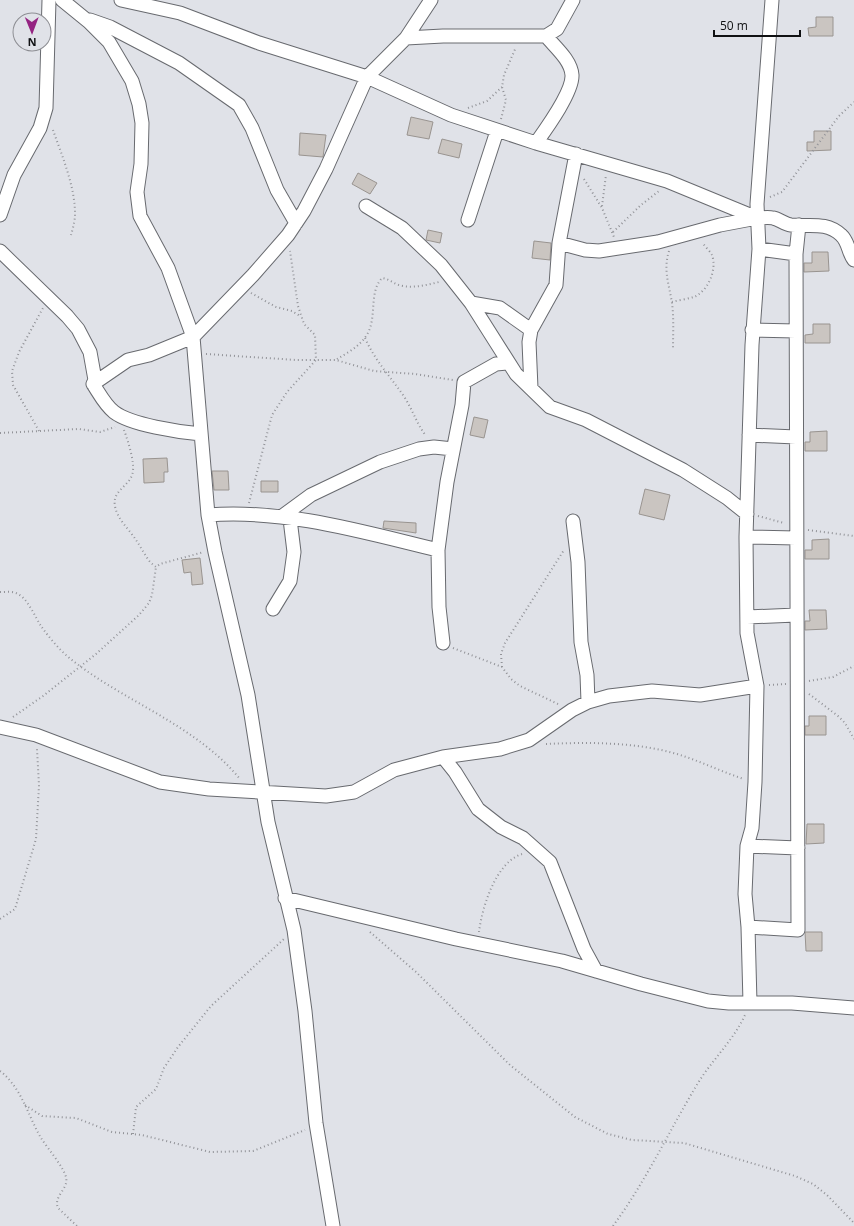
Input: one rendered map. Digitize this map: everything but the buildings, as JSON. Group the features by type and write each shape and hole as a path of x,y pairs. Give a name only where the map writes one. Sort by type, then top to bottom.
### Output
{"street":[{"path":"0,215 14,176 40,128 46,108 48,0"},
{"path":"62,0 83,17 109,42 132,81 140,104 142,123 141,164 137,192 140,216 168,268 193,337 208,516 247,688 268,822 294,930 305,1011 316,1123 333,1226"},
{"path":"121,0 180,13 259,43 367,77 451,115 536,143 575,159 607,163 667,181 757,218"},
{"path":"168,0 180,13"},
{"path":"93,384 128,360 149,355 193,337 239,290 288,235 326,170 367,77 406,38 431,0"},
{"path":"406,38 443,36 546,36 557,29 573,0"},
{"path":"750,1003 748,927 745,894 747,846 752,828 755,782 757,686 747,633 746,537 752,330 759,249 756,204 772,0"},
{"path":"83,17 110,27 179,63 239,105 252,128 277,190 296,223"},
{"path":"536,143 568,89 572,75 566,59 546,36"},
{"path":"468,220 497,131"},
{"path":"530,388 529,342 531,330 556,285 559,243 575,159"},
{"path":"366,206 402,228 441,265 471,303 507,363 516,374 550,407 586,420 683,470 727,498 747,514"},
{"path":"559,243 585,250 615,248 658,242 698,233 720,225 757,218 772,218 790,225 828,227 842,236 848,245 851,257 854,260"},
{"path":"748,927 798,930 796,254 799,225"},
{"path":"759,249 796,254"},
{"path":"0,251 67,316 87,344 95,380 93,384"},
{"path":"471,303 500,308 531,330"},
{"path":"752,330 796,331"},
{"path":"443,643 440,611 438,550 453,449 462,405 464,382 496,364 507,363"},
{"path":"93,384 110,408 124,421 201,434"},
{"path":"750,435 796,437"},
{"path":"286,518 311,495 332,484 396,456 434,447 453,449"},
{"path":"208,516 244,514 286,518 353,529 438,550"},
{"path":"273,609 290,581 294,552 286,518"},
{"path":"574,526 578,562 581,642 587,675 588,702"},
{"path":"746,537 796,532"},
{"path":"747,617 796,615"},
{"path":"0,727 36,735 160,782 189,787 305,795 341,795 354,792 394,770 443,757 500,749 529,740 572,710 588,702 609,696 652,691 700,695 757,686"},
{"path":"443,757 455,772 478,809 501,827 523,838 550,862 556,874 584,949 596,971"},
{"path":"747,846 798,848"},
{"path":"286,898 477,943 562,961 708,1001 854,1008"}],"path":[{"path":"497,131 506,100 502,87 504,75 512,61 519,36"},
{"path":"451,115 487,101 502,87"},
{"path":"756,204 782,192 839,116 854,102"},
{"path":"46,108 70,182 75,214 71,235"},
{"path":"575,159 602,208 613,232 615,248"},
{"path":"602,208 607,163"},
{"path":"613,232 641,205 657,194 667,181"},
{"path":"672,302 696,296 707,287 712,273 712,255 698,233"},
{"path":"244,514 252,494 272,415 287,392 316,360 314,335 304,324 300,316 294,289 288,235"},
{"path":"673,349 672,302 667,285 666,265 675,237"},
{"path":"336,360 355,347 365,338 370,330 374,316 375,290 377,284 382,278 388,278 402,286 421,286 452,279"},
{"path":"239,290 254,294 276,307 292,311 300,316"},
{"path":"39,431 13,385 12,371 19,352 48,298"},
{"path":"365,338 372,354 406,399 416,422 434,447"},
{"path":"194,354 220,354 296,360 336,360 359,368 386,373 415,374 464,382"},
{"path":"0,433 80,429 104,432 124,421 133,470 130,479 117,493 115,506 121,520 148,560 156,567"},
{"path":"747,514 796,532 813,531 854,536"},
{"path":"572,710 520,686 510,679 502,667 501,654 505,643 574,526"},
{"path":"0,727 81,667 139,615 149,603 152,595 156,567 160,564 201,552 215,552"},
{"path":"0,592 12,592 21,596 56,645 81,667 131,699 152,710 216,754 234,771 249,790"},
{"path":"443,643 461,652 502,667"},
{"path":"805,689 845,723 854,739"},
{"path":"0,919 15,909 36,839 39,785 36,735"},
{"path":"546,744 618,745 660,750 755,782"},
{"path":"477,943 481,916 501,870 514,857 527,853 540,853"},
{"path":"133,1134 136,1107 156,1089 164,1068 195,1025 224,993 294,930"},
{"path":"369,930 416,972 510,1065 575,1117 608,1134 632,1140 684,1143 795,1176 813,1184 827,1194 854,1222"},
{"path":"613,1226 653,1165 664,1141 698,1082 735,1034 750,1003"},
{"path":"0,1071 10,1080 25,1105 34,1126 65,1175 66,1185 58,1199 57,1206 77,1226"},
{"path":"25,1105 42,1116 76,1118 112,1132 133,1134 210,1152 245,1153 295,1135 316,1123"}]}
